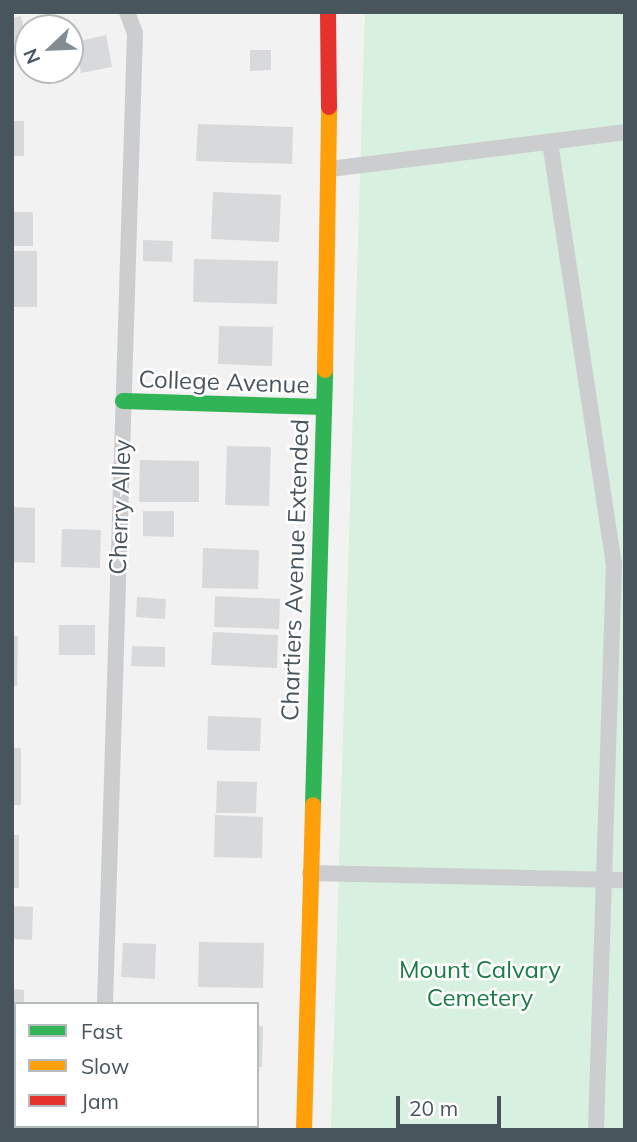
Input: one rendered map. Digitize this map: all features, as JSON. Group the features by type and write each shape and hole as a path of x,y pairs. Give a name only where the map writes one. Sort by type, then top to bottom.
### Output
{"street":[{"name":"Chartiers Avenue Extended","path":"304,1130 308,873 330,169 328,12"},
{"name":"College Avenue","path":"123,401 323,407"}],"lane":[{"name":"Cherry Alley","path":"105,1002 135,33 127,12"},
{"path":"330,169 625,132"},
{"path":"550,142 619,563 604,877 596,1130"},
{"path":"308,873 604,877 625,880"}],"green space":[{"name":"Mount Calvary Cemetery","path":"365,12 625,12 625,1130 331,1130"}],"building":[{"path":"12,18 14,18 12,56"},
{"path":"106,35 112,67 84,72 84,40"},
{"path":"250,50 271,50 271,70 250,71"},
{"path":"12,121 24,121 24,156 12,156"},
{"path":"198,124 293,127 292,164 196,161"},
{"path":"213,192 281,195 279,242 211,239"},
{"path":"12,212 33,212 33,246 12,246"},
{"path":"143,240 173,241 172,262 143,261"},
{"path":"12,251 37,251 37,307 12,307"},
{"path":"194,259 278,261 277,304 193,302"},
{"path":"219,326 273,327 272,366 218,364"},
{"path":"227,446 271,447 269,506 225,505"},
{"path":"140,460 199,461 199,502 139,502"},
{"path":"12,507 35,508 35,563 12,562"},
{"path":"143,511 174,511 174,537 143,536"},
{"path":"62,529 101,530 100,568 61,567"},
{"path":"203,548 259,550 258,589 202,588"},
{"path":"215,596 280,599 279,629 214,627"},
{"path":"137,597 166,599 165,619 136,617"},
{"path":"59,625 95,625 95,655 59,655"},
{"path":"213,632 278,635 277,668 211,665"},
{"path":"12,636 18,636 17,686 12,686"},
{"path":"132,646 165,647 165,667 131,666"},
{"path":"208,716 261,718 260,751 207,750"},
{"path":"12,748 21,748 21,805 12,805"},
{"path":"217,781 257,782 256,813 216,813"},
{"path":"215,815 263,817 262,858 214,857"},
{"path":"12,835 19,835 19,888 12,888"},
{"path":"12,906 33,907 32,940 12,939"},
{"path":"199,942 264,943 263,988 198,987"},
{"path":"123,943 156,944 155,979 121,977"},
{"path":"12,989 24,990 24,1002 14,1002"},
{"path":"259,1026 263,1026 262,1067 259,1067"},
{"path":"191,1128 246,1128 246,1130"}],"traffic: fast":[{"path":"313,805 325,370"},
{"path":"123,401 323,407"}],"traffic: slow":[{"path":"325,370 329,107"},
{"path":"304,1130 313,805"}],"traffic: jam":[{"path":"328,12 329,107"}]}
